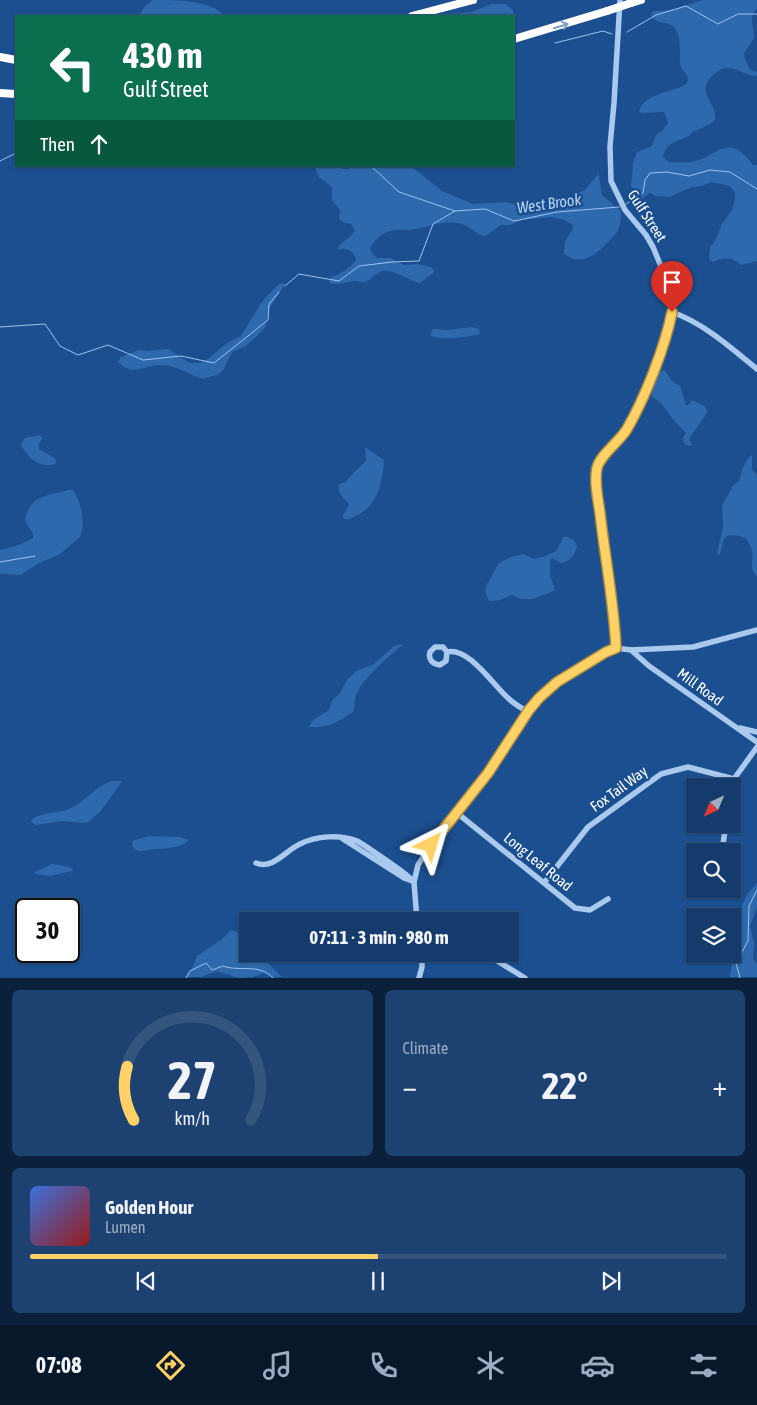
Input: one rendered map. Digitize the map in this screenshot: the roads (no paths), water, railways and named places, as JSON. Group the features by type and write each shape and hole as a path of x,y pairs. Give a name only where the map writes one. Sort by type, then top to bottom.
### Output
{"highway":[{"path":"416,15 473,0"},
{"path":"515,39 641,0"},
{"path":"0,58 15,60"},
{"path":"0,93 15,94"}],"street":[{"name":"Gulf Street","path":"620,0 610,146 612,180 624,210 646,235 653,247 660,264 672,312"},
{"path":"616,648 596,474 598,463 624,433 643,396 667,332 672,312 690,319 708,330 757,369"},
{"path":"417,912 414,882 416,871 424,854 500,756 528,712 539,698 557,682 606,652 616,648 631,650 692,647 757,630"},
{"name":"Mill Road","path":"631,650 649,666 757,742"},
{"path":"448,652 458,652 469,658 509,699 528,712"},
{"path":"735,727 757,732"},
{"path":"735,778 757,747"},
{"name":"Fox Tail Way","path":"544,883 588,827 661,774 688,767 730,778"},
{"name":"Long Leaf Road","path":"457,813 573,906 581,910 593,909 608,899"},
{"path":"256,864 271,863 290,849 306,841 325,837 342,838 404,878 414,882"},
{"path":"418,978 422,962"},
{"path":"499,962 525,978"}],"waterway":[{"path":"627,32 656,15 686,6 718,24 738,14 757,14"},
{"path":"555,43 603,31 612,34"},
{"path":"0,161 15,154"},
{"path":"372,167 399,192 455,211"},
{"name":"West Brook","path":"626,204 643,193 645,180 650,173 667,172 689,176 710,170 730,172 757,189"},
{"name":"West Brook","path":"285,286 299,274 339,281 359,266 419,261 433,224 455,211 485,209 514,221 557,212 619,207"},
{"name":"West Brook","path":"0,327 45,324 60,346 78,355 108,345 143,360 181,356 214,363 268,320 269,304 279,292"},
{"path":"0,562 35,556"},
{"path":"740,978 736,963 748,941 749,906 757,890"},
{"path":"186,978 190,971 206,963 212,970 223,966 256,969 268,973 273,978"}]}
